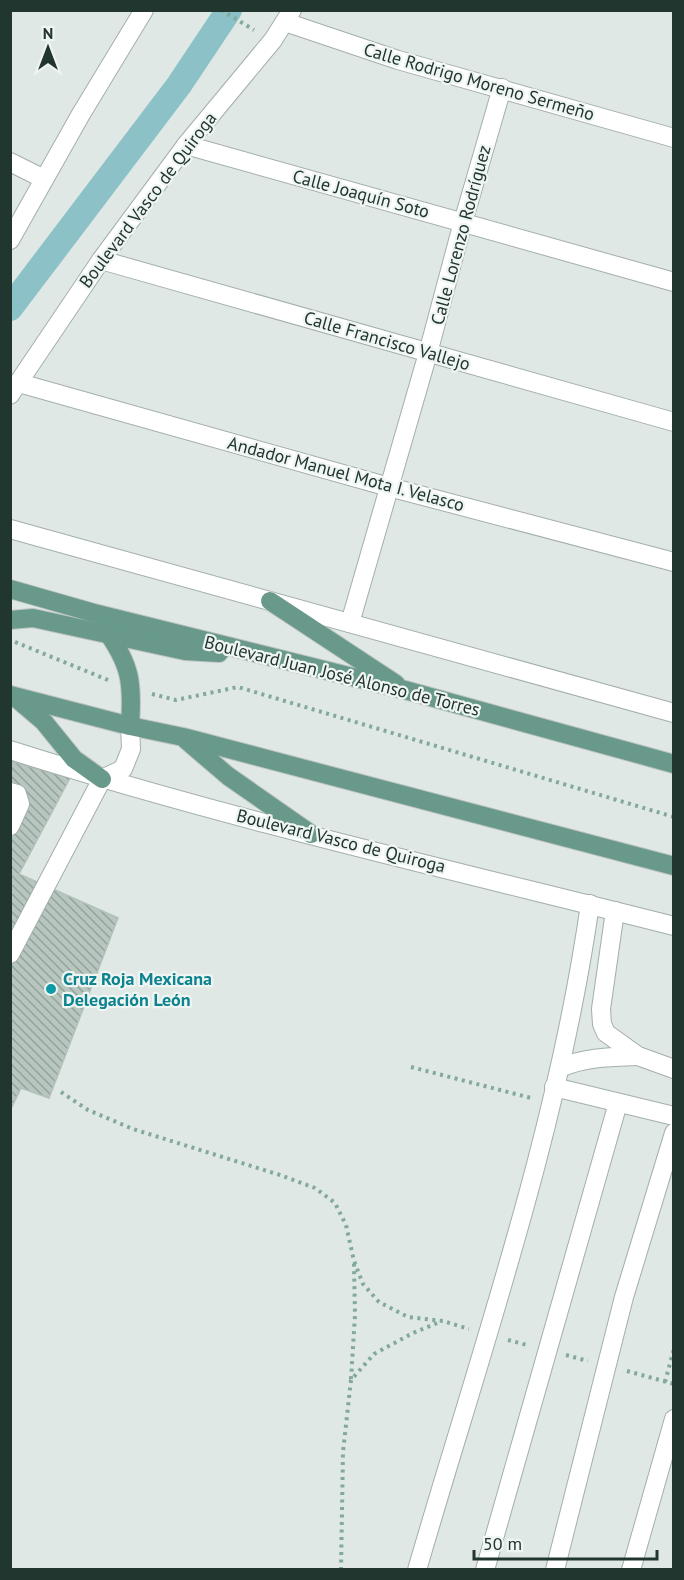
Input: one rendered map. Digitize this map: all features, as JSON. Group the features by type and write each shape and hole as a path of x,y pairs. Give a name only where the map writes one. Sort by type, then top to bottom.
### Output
{"main road":[{"name":"Boulevard Juan José Alonso de Torres","path":"10,589 94,614 405,690 674,764"},
{"path":"270,601 405,690"},
{"path":"94,614 109,634 124,661 132,690 130,726"},
{"path":"10,620 33,618 185,651 262,655"},
{"path":"11,694 674,866"},
{"path":"11,694 44,722 74,759 102,779"},
{"path":"183,737 228,776 311,834"}],"street":[{"path":"10,240 144,10"},
{"name":"Calle Rodrigo Moreno Sermeño","path":"289,16 398,60 674,138"},
{"name":"Boulevard Vasco de Quiroga","path":"15,389 101,260 186,145 289,16"},
{"name":"Calle Lorenzo Rodríguez","path":"350,623 502,88"},
{"name":"Calle Joaquín Soto","path":"186,145 674,282"},
{"path":"10,162 44,179"},
{"name":"Calle Francisco Vallejo","path":"101,260 674,422"},
{"name":"Andador Manuel Mota I. Velasco","path":"15,389 674,562"},
{"path":"10,529 674,713"},
{"path":"10,954 16,926 102,779 123,769 131,749 130,726"},
{"name":"Boulevard Vasco de Quiroga","path":"10,750 102,779 674,926"},
{"path":"10,792 17,794 20,804 10,826"},
{"path":"417,1569 533,1175 560,1068 582,963 590,904"},
{"path":"615,911 601,1018 606,1033 638,1056 674,1069"},
{"path":"560,1068 575,1061 598,1057 638,1056"},
{"path":"554,1087 674,1116"},
{"path":"485,1569 618,1103"},
{"path":"555,1569 624,1297 674,1133"},
{"path":"631,1569 674,1419"}],"path":[{"path":"221,10 253,29"},
{"path":"10,640 132,690 176,700 238,687 674,817"},
{"path":"61,1092 88,1110 133,1129 280,1175 315,1188 335,1203 346,1225 354,1261 363,1284 379,1302 408,1317 443,1321 413,1333 374,1354 351,1380"},
{"path":"341,1569 343,1452 355,1315 354,1261"},
{"path":"664,1382 674,1349"}],"building":[{"name":"Cruz Roja Mexicana Delegación León","path":"10,761 70,778 19,874 118,918 49,1098 21,1088 10,1111"}],"waterway":[{"path":"10,308 179,85 229,10"}],"place":[{"name":"Cruz Roja Mexicana Delegación León","path":"51,989"}]}
